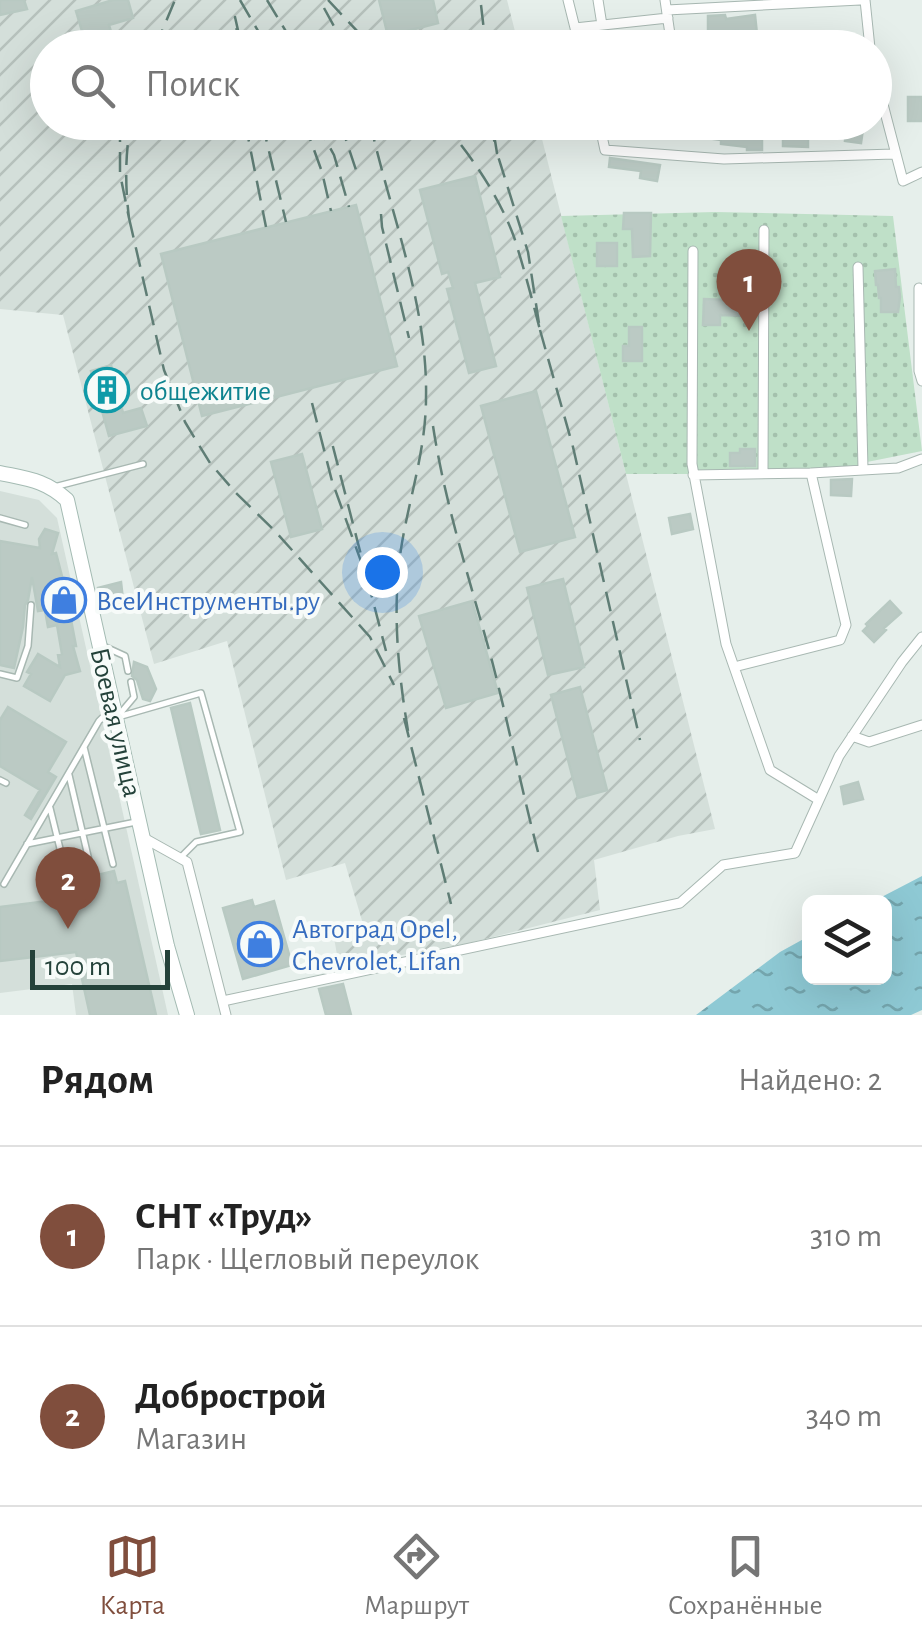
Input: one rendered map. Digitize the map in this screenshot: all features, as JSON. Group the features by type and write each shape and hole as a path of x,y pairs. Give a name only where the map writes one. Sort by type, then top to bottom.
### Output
{"main road":[{"path":"0,473 53,488"},
{"name":"Боевая улица","path":"53,488 67,500 166,946 186,1015"}],"street":[{"path":"568,0 575,28 667,9 862,0 867,30"},
{"path":"598,0 602,25"},
{"path":"604,140 606,150 724,159 894,154"},
{"path":"891,140 903,182 922,172"},
{"path":"763,472 764,230"},
{"path":"693,251 692,475 726,644 770,770 819,800"},
{"path":"858,267 863,469"},
{"path":"919,288 922,381"},
{"path":"692,475 898,468 922,459"},
{"path":"734,667 840,640 846,626 811,473"},
{"path":"222,1001 680,903 723,864 795,852 840,756 922,637"},
{"path":"852,736 869,742 922,725"},
{"path":"142,838 186,862 226,1015"}],"lane":[{"path":"53,488 143,464"},
{"path":"0,518 26,525"},
{"path":"0,674 17,678 28,646 31,605"},
{"path":"100,644 125,656 128,671"},
{"path":"4,884 98,721 134,697 131,682"},
{"path":"114,713 202,693 240,832 196,842 180,858"},
{"path":"84,747 113,864"},
{"path":"69,772 91,869"},
{"path":"50,805 66,873"},
{"path":"27,844 139,821"}],"shaded area":[{"path":"0,0 507,0 515,30 30,30 30,140 542,140 715,829 594,860 600,910 465,944 339,966 333,932 363,924 345,863 286,880 227,641 154,664 63,315 0,309"},
{"path":"0,491 39,500 57,518 168,1015 76,1015 72,984 0,993"}],"green space":[{"path":"715,212 893,216 922,451 859,466 626,474 561,216"}],"water":[{"path":"922,876 922,1010 911,1015 696,1015 802,940 802,985 892,985 892,895 885,895"}],"building":[{"path":"0,0 24,0 27,9 0,15"},
{"path":"113,0 128,0 133,18 109,25 111,30 82,30 76,11"},
{"path":"379,0 433,0 438,23 411,30 386,30"},
{"path":"725,15 726,19 755,15 757,30 708,30 708,16"},
{"path":"908,97 922,97 922,121 908,121"},
{"path":"721,140 762,140 762,150 747,150 721,144"},
{"path":"783,140 808,140 808,147 783,146"},
{"path":"610,158 660,165 657,181 640,178 641,171 609,167"},
{"path":"475,176 500,277 475,283 496,366 469,373 447,289 453,288 448,272 442,274 420,190"},
{"path":"356,205 397,366 202,416 161,254"},
{"path":"624,213 651,213 650,256 633,257 632,229 623,229"},
{"path":"597,243 617,243 617,266 597,266"},
{"path":"895,269 900,297 898,312 881,312 875,271"},
{"path":"704,299 747,301 747,316 720,315 720,325 703,325"},
{"path":"629,327 642,327 642,361 623,361 623,346 629,346"},
{"name":"общежитие","path":"111,365 123,413 141,408 147,426 109,436 91,371"},
{"path":"536,391 575,537 520,552 481,406"},
{"path":"740,449 755,449 755,466 730,466 730,453 740,453"},
{"path":"302,454 322,529 291,537 271,462"},
{"path":"852,479 851,496 831,495 831,480"},
{"path":"690,514 693,529 672,534 669,518"},
{"path":"45,529 58,533 52,554 56,553 65,588 80,671 65,675 50,701 24,686 38,654 60,667 58,655 62,654 57,625 48,627 45,610 38,611 32,577 14,668 0,665 0,541 40,548 39,539"},
{"path":"563,579 584,667 548,675 527,588"},
{"path":"121,582 123,600 101,605 98,588"},
{"path":"472,601 498,693 446,708 419,616"},
{"path":"890,601 901,613 874,642 863,631"},
{"path":"134,662 147,667 156,689 150,701 143,699 132,676"},
{"path":"580,687 607,790 578,798 551,695"},
{"path":"190,703 220,830 201,834 171,708"},
{"path":"8,707 66,742 48,772 56,777 31,819 25,815 40,790 0,766 0,720"},
{"path":"858,782 863,799 844,804 841,787"},
{"path":"114,871 117,883 125,881 156,1015 90,1015 76,952 0,961 0,907 64,899 60,884"},
{"name":"Автоград Opel, Chevrolet, Lifan","path":"252,900 254,907 274,901 292,965 243,979 223,908"},
{"path":"343,984 351,1015 326,1015 319,989"}],"railway":[{"path":"162,30 175,0"},
{"path":"240,0 258,30"},
{"path":"267,0 285,30"},
{"path":"328,0 356,30"},
{"path":"481,5 484,30"},
{"path":"324,8 336,30"},
{"path":"237,30 235,17 238,30"},
{"path":"120,140 120,174 129,218 129,140"},
{"path":"249,140 266,227"},
{"path":"266,140 286,222"},
{"path":"310,140 331,211"},
{"path":"326,140 349,207"},
{"path":"346,140 357,173"},
{"path":"375,140 414,293 425,363 423,436 401,549 397,595 399,663 408,731"},
{"path":"457,140 483,176 508,222 540,330 528,252 497,153"},
{"path":"494,140 497,153 495,140"},
{"path":"381,214 409,338"},
{"path":"129,218 164,370 185,422 210,463 370,637 394,685"},
{"path":"540,330 573,447 640,740"},
{"path":"312,403 332,481 367,578 331,439"},
{"path":"433,426 451,513 538,852"},
{"path":"367,578 386,651"},
{"path":"404,718 451,904"}],"place":[{"name":"СНТ «Труд»","path":"749,331"},
{"name":"общежитие","path":"107,390"},
{"name":"ВсеИнструменты.ру","path":"64,600"},
{"name":"Добрострой","path":"68,929"},
{"name":"Автоград Opel, Chevrolet, Lifan","path":"260,944"}]}
